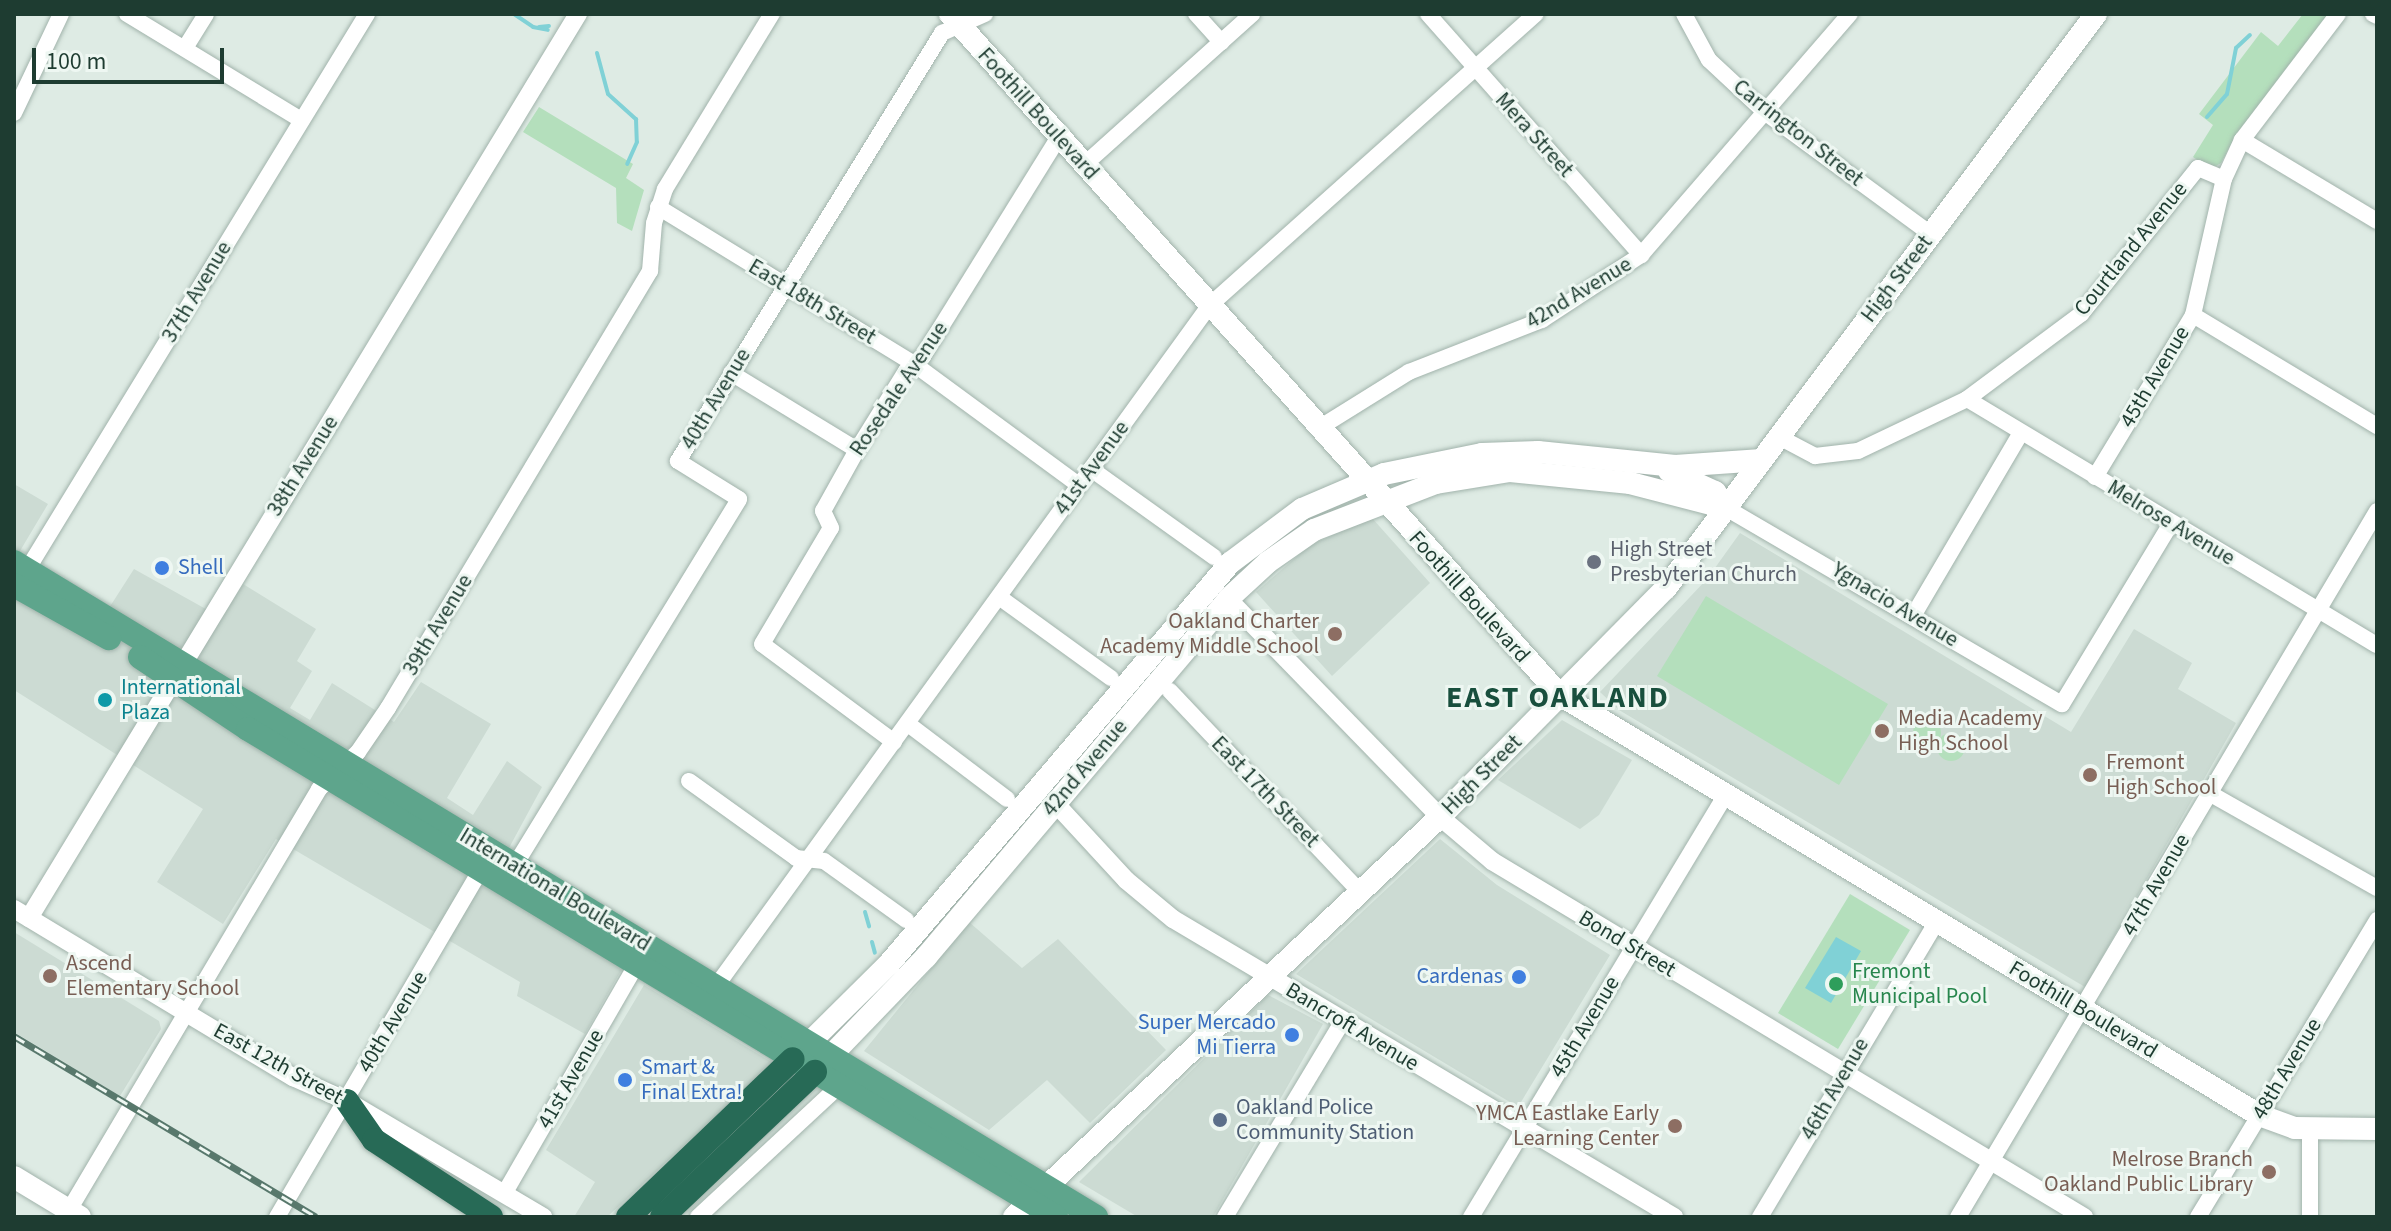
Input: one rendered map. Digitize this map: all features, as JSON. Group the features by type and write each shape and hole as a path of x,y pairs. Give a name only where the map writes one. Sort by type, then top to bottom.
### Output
{"highway":[{"path":"628,1217 802,1050"},
{"path":"662,1217 824,1064"},
{"path":"347,1101 374,1140 491,1217"}],"main road":[{"name":"High Street","path":"1031,1201 1440,817 1666,588 2096,14"},
{"name":"Foothill Boulevard","path":"955,20 1560,695 2259,1115 2282,1126 2377,1129"},
{"path":"1365,480 1430,461 1482,454 1538,452 1632,463 1696,465 1762,460"},
{"path":"1632,463 1697,482 1715,492 1726,508"},
{"path":"1382,500 1460,477 1538,472 1651,486 1726,508"},
{"name":"42nd Avenue","path":"802,1050 888,965 1186,611 1230,563 1278,524 1365,480"},
{"name":"42nd Avenue","path":"824,1064 916,969 1228,599 1295,542 1382,500"},
{"name":"International Boulevard","path":"17,578 177,671 338,771 482,868 637,964 802,1050"},
{"path":"1186,611 1211,596 1228,599"},
{"path":"1055,803 1054,787 1084,749 1093,722"},
{"name":"International Boulevard","path":"338,771 515,865 717,985 802,1050 1056,1217"},
{"name":"International Boulevard","path":"824,1064 838,1087 1031,1201 1096,1217"},
{"path":"14,1177 71,1215"}],"street":[{"path":"14,113 61,14"},
{"path":"127,14 301,120"},
{"path":"185,48 206,14"},
{"name":"37th Avenue","path":"17,578 367,14"},
{"name":"38th Avenue","path":"22,914 177,671 578,14"},
{"name":"39th Avenue","path":"71,1215 319,789 338,771 392,700 650,271 658,207 772,14"},
{"name":"40th Avenue","path":"515,865 739,499 678,461 942,33 955,20 985,14"},
{"path":"1196,14 1221,42"},
{"path":"1084,165 1252,14"},
{"name":"Mera Street","path":"1428,14 1641,255"},
{"name":"41st Avenue","path":"717,985 1209,306 1536,14"},
{"name":"Carrington Street","path":"1684,14 1709,60 1766,113 1931,234"},
{"name":"42nd Avenue","path":"1319,428 1409,372 1542,320 1641,255 1850,14"},
{"path":"2224,179 2242,140 2338,14"},
{"name":"Rosedale Avenue","path":"894,742 762,644 831,528 823,511 857,450 1059,137"},
{"path":"2242,140 2377,221"},
{"name":"Courtland Avenue","path":"1779,437 1815,456 1858,451 1967,399 2081,314 2198,168 2224,179"},
{"name":"45th Avenue","path":"2095,477 2193,315 2224,179"},
{"name":"East 18th Street","path":"658,207 914,364 1079,485"},
{"path":"2193,315 2377,426"},
{"path":"731,373 857,450"},
{"name":"Melrose Avenue","path":"1967,399 2377,645"},
{"path":"1913,616 2021,433"},
{"path":"1091,469 1214,557"},
{"name":"Ygnacio Avenue","path":"1726,508 2062,704 2171,523"},
{"name":"47th Avenue","path":"1958,1217 2377,511"},
{"path":"999,597 1111,678"},
{"name":"Bond Street","path":"1228,599 1440,817 1492,861 1631,948 1845,1071 2084,1217"},
{"name":"East 17th Street","path":"1170,691 1361,893"},
{"path":"908,724 1007,799"},
{"path":"689,781 796,858 824,861 906,920"},
{"path":"2209,793 2377,888"},
{"name":"45th Avenue","path":"1471,1217 1725,796"},
{"name":"Bancroft Avenue","path":"1055,803 1156,906 1268,977 1674,1217"},
{"name":"40th Avenue","path":"277,1217 482,868"},
{"name":"East 12th Street","path":"22,914 293,1077 347,1101 543,1217"},
{"name":"48th Avenue","path":"2198,1217 2377,920"},
{"name":"46th Avenue","path":"1760,1217 1937,921"},
{"name":"41st Avenue","path":"504,1194 637,964"},
{"path":"1225,1217 1343,1021"},
{"path":"698,1217 838,1087"},
{"path":"2310,1129 2310,1217"}],"shaded area":[{"path":"14,484 48,504 20,551 109,608 134,569 222,618 243,584 316,629 297,661 312,671 290,708 310,720 332,683 394,722 421,682 491,724 447,798 473,815 507,761 542,787 490,883 623,967 585,1034 517,996 520,982 276,839 223,924 157,882 203,809 14,690"},
{"name":"Oakland Charter Academy Middle School","path":"1372,518 1430,583 1332,676 1256,592 1310,545"},
{"name":"Fremont High School","path":"1740,533 2071,732 2134,629 2192,663 2178,689 2236,723 2085,987 1619,710 1600,692 1707,579"},
{"path":"1562,720 1632,760 1599,815 1580,829 1498,780"},
{"path":"1440,839 1497,885 1610,955 1518,1107 1296,974"},
{"path":"969,922 1022,968 1058,939 1166,1050 1090,1123 1047,1080 989,1130 864,1051"},
{"name":"Ascend Elementary School","path":"14,932 159,1021 161,1029 120,1096 14,1032"},
{"path":"644,985 773,1063 607,1217 574,1217 595,1182 546,1150"},
{"path":"1268,995 1323,1024 1213,1217 1138,1217 1079,1182"}],"green space":[{"path":"2303,14 2332,14 2234,139 2221,163 2211,169 2193,157 2213,125 2199,114 2261,32 2278,46"},
{"path":"539,107 633,164 626,178 644,190 632,231 617,223 616,188 523,132"},
{"path":"1706,596 1888,704 1839,785 1657,676"},
{"path":"1927,719 1937,723 1941,733 1937,743 1927,747 1917,743 1913,733 1917,723"},
{"path":"1951,733 1961,737 1965,747 1961,757 1951,761 1941,757 1937,747 1941,737"},
{"name":"Fremont Municipal Pool","path":"1850,894 1910,930 1838,1049 1778,1013"}],"water":[{"path":"1836,937 1861,951 1831,1003 1805,988"}],"waterway":[{"path":"514,14 533,27 548,30"},
{"path":"539,27 549,26"},
{"path":"2207,117 2227,94 2236,48 2250,35"},
{"path":"597,53 608,94 636,119 637,142 627,164"},
{"path":"865,912 869,926"},
{"path":"872,942 875,953"}],"railway":[{"path":"14,1036 316,1217"}],"place":[{"name":"High Street Presbyterian Church","path":"1594,562"},
{"name":"Shell","path":"162,568"},
{"name":"Oakland Charter Academy Middle School","path":"1335,634"},
{"name":"International Plaza","path":"105,700"},
{"name":"Media Academy High School","path":"1882,731"},
{"name":"Fremont High School","path":"2090,775"},
{"name":"Ascend Elementary School","path":"50,976"},
{"name":"Cardenas","path":"1519,977"},
{"name":"Fremont Municipal Pool","path":"1836,984"},
{"name":"Super Mercado Mi Tierra","path":"1292,1035"},
{"name":"Smart & Final Extra!","path":"625,1080"},
{"name":"Oakland Police Community Station","path":"1220,1120"},
{"name":"YMCA Eastlake Early Learning Center","path":"1675,1126"},
{"name":"Melrose Branch Oakland Public Library","path":"2269,1172"}],"district":[{"name":"EAST OAKLAND","path":"1558,698"}]}
